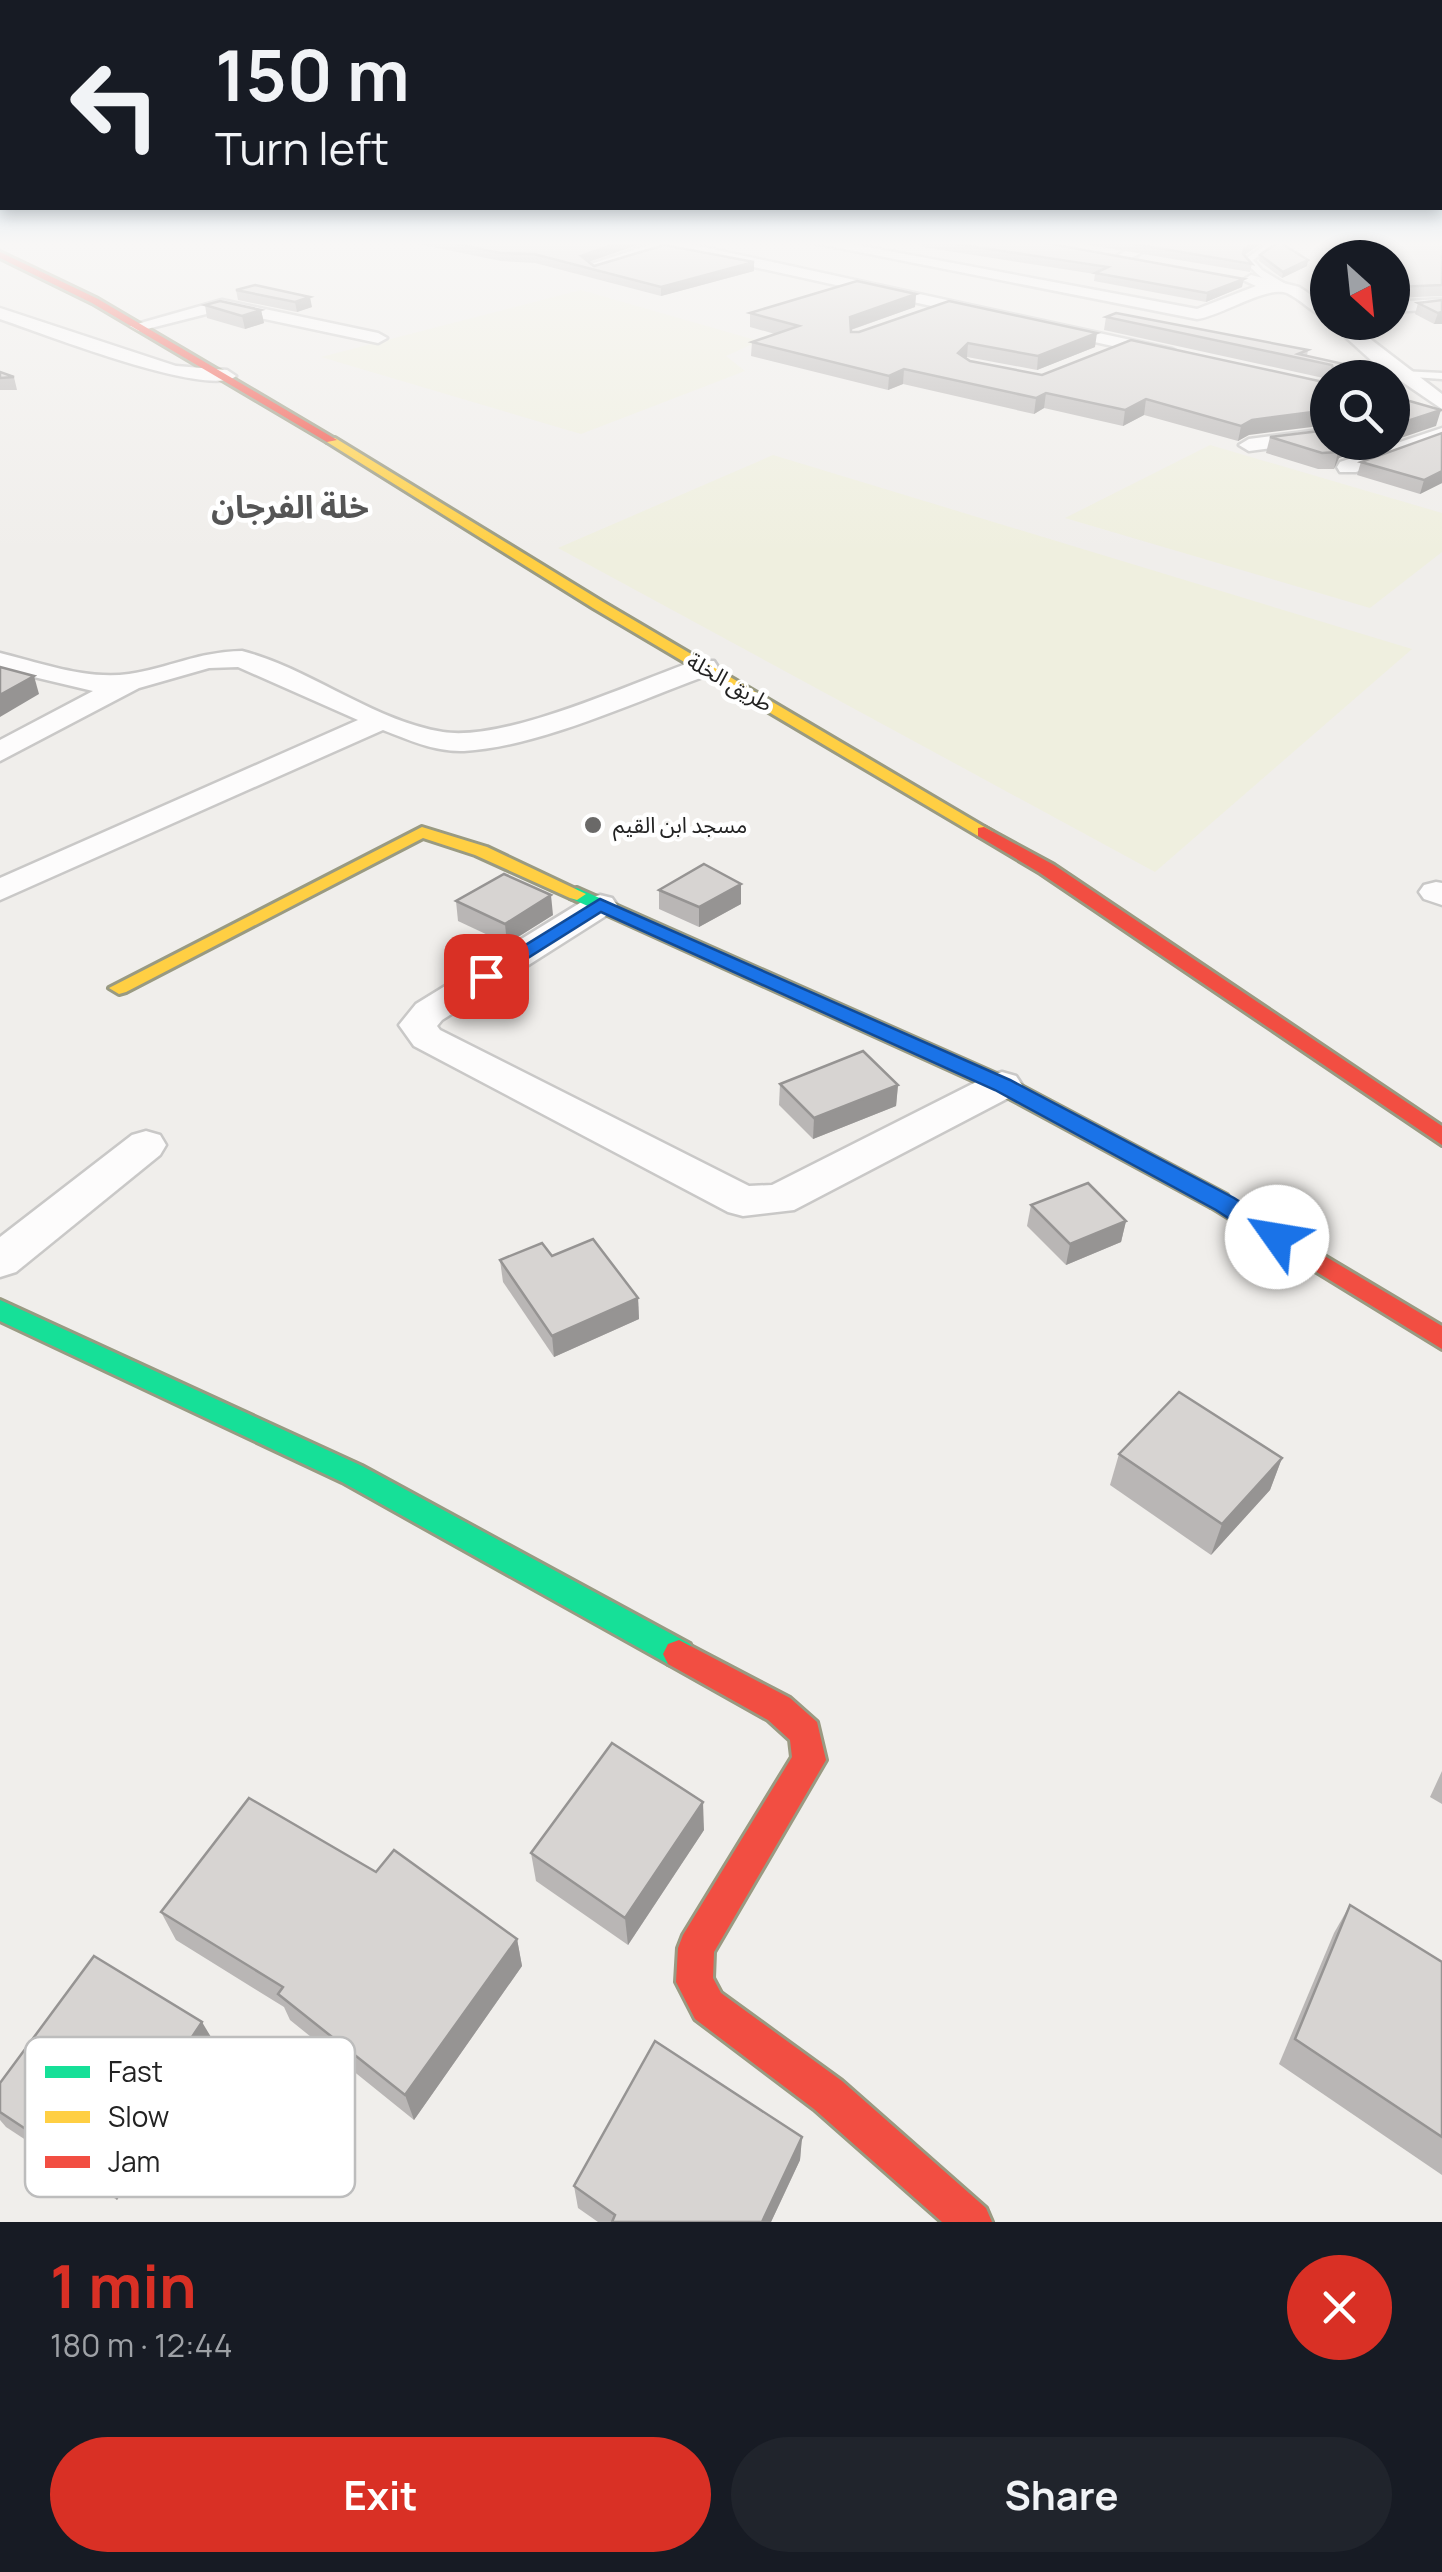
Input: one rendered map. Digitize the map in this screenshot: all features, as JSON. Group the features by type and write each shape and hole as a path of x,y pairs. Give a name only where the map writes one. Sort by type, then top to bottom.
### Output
{"street":[{"path":"100,346 174,370 227,376"},
{"name":"طريق الخلة","path":"174,346 704,667 1047,869 1442,1137"},
{"path":"1091,359 1124,346"},
{"path":"1129,346 1194,359"},
{"path":"1410,380 1442,402"},
{"path":"1410,407 1442,415"},
{"path":"1410,429 1442,430"},
{"path":"1348,466 1442,430"},
{"path":"1250,446 1310,438"},
{"path":"0,752 131,682 208,660 242,659 382,720 436,740 466,742 540,725 704,667"},
{"path":"0,662 90,683 131,682"},
{"path":"0,890 382,720"},
{"path":"119,988 422,832 481,851 1002,1085 1225,1204 1442,1339"},
{"path":"600,905 429,1012 418,1024 427,1038 707,1186 743,1201 779,1198 1002,1085"},
{"path":"0,1261 146,1145"},
{"path":"0,1310 352,1474 779,1709 792,1721 805,1734 809,1760 696,1948 694,1982 708,2006 828,2096 972,2222"}],"lane":[{"path":"1410,374 1442,376"}],"green space":[{"path":"365,346 749,346 726,356 745,371 581,434 321,357"},
{"path":"1210,445 1442,513 1442,552 1370,608 1065,518"},
{"path":"773,455 1412,649 1155,872 558,548"}],"building":[{"path":"767,346 965,346 958,353 970,361 1042,375 1117,346 1157,346 1310,379 1310,412 1252,420 1241,426 1146,399 1125,410 1046,393 1036,398 904,369 889,376"},
{"path":"983,346 1064,346 1038,356"},
{"path":"1241,346 1308,350 1298,354 1325,360"},
{"path":"1410,401 1441,410 1410,420"},
{"path":"1310,432 1310,449 1270,437"},
{"path":"1442,433 1442,471 1424,480 1361,462 1410,460 1410,444"},
{"path":"0,667 34,676 0,695"},
{"path":"704,864 741,884 699,907 659,890"},
{"path":"504,874 551,895 505,924 456,901"},
{"path":"863,1051 898,1085 814,1118 780,1084"},
{"path":"1088,1183 1126,1221 1070,1244 1031,1205"},
{"path":"593,1239 638,1298 552,1336 500,1260 542,1243 552,1256"},
{"path":"1179,1392 1282,1458 1222,1524 1119,1454"},
{"path":"612,1743 703,1802 625,1918 531,1853"},
{"path":"249,1798 376,1872 394,1850 517,1939 405,2095 355,2055 355,2037 332,2037 278,1994 283,1987 161,1912"},
{"path":"1350,1905 1442,1962 1442,2137 1295,2039"},
{"path":"94,1956 202,2022 192,2037 34,2037"},
{"path":"655,2041 802,2137 762,2222 612,2222 615,2215 574,2186"},
{"path":"25,2049 25,2129 0,2112 0,2083"}],"traffic: fast":[{"path":"577,894 1002,1085 1219,1201"},
{"path":"0,1310 352,1474 679,1654"}],"traffic: slow":[{"path":"331,440 598,605 984,832"},
{"path":"119,988 422,832 481,851 577,894"}],"traffic: jam":[{"path":"171,346 331,440"},
{"path":"984,832 1047,869 1442,1137"},
{"path":"1219,1201 1442,1339"},
{"path":"679,1654 779,1709 805,1733 809,1760 696,1948 694,1982 708,2006 828,2095 972,2222"}],"place":[{"name":"مسجد ابن القيم","path":"593,825"}],"district":[{"name":"خلة الفرجان","path":"290,507"}],"route":[{"path":"486,976 600,905 1002,1085 1225,1204 1277,1237"}]}
